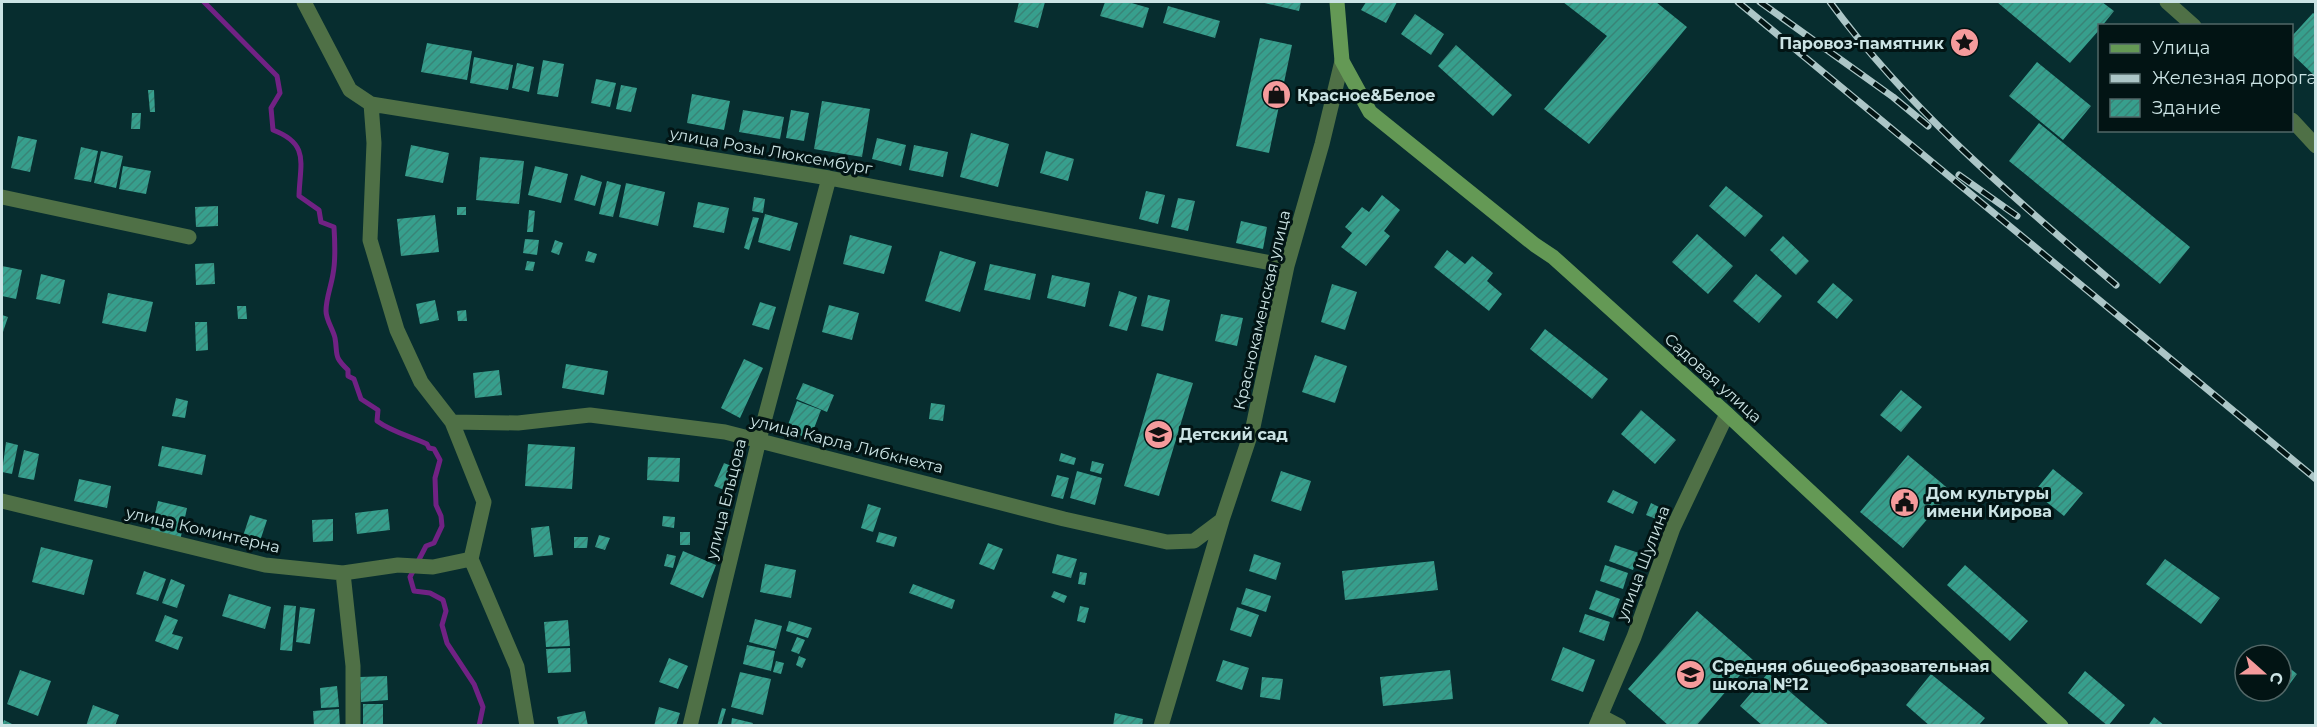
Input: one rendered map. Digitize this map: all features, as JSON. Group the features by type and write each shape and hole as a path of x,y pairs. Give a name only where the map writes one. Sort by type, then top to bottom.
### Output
{"street":[{"name":"улица Розы Люксембург","path":"304,2 350,90 371,104 829,178 1287,266"},
{"name":"Краснокаменская улица","path":"1161,726 1222,520 1253,427 1287,266 1322,144 1342,60 1337,2"},
{"path":"2167,2 2192,24"},
{"name":"Садовая улица","path":"1342,60 1370,112 1553,257 1727,414 2061,726"},
{"path":"371,104 374,144 370,240 397,330 420,382 452,422 483,502 471,559 517,667 527,726"},
{"path":"2293,121 2316,146"},
{"name":"улица Ельцова","path":"690,726 759,440 829,178"},
{"path":"2,197 189,237"},
{"name":"улица Шулина","path":"1598,721 1634,637 1673,528 1727,414"},
{"name":"улица Карла Либкнехта","path":"452,422 518,423 590,415 725,432 1064,519 1167,542 1194,541 1222,520"},
{"name":"улица Коминтерна","path":"2,501 266,565 343,573 398,565 433,567 471,559"},
{"path":"343,573 353,666 353,726"},
{"path":"1598,721 1618,726"}],"building":[{"path":"1019,2 1045,2 1038,28 1014,22"},
{"path":"1105,2 1128,2 1149,8 1143,28 1100,16"},
{"path":"1260,2 1301,2 1299,11"},
{"path":"1366,2 1397,2 1386,23 1361,10"},
{"path":"1563,2 1656,2 1687,27 1589,144 1544,109 1607,36"},
{"path":"1997,2 2102,2 2114,11 2104,24 2098,24 2098,31 2070,63"},
{"path":"1168,6 1220,21 1215,38 1163,23"},
{"path":"2313,13 2316,15 2316,77 2293,55 2293,35"},
{"path":"1415,14 1444,34 1431,55 1401,34"},
{"path":"1260,38 1292,45 1269,153 1236,146"},
{"path":"427,43 472,51 467,80 421,72"},
{"path":"1456,45 1512,95 1493,116 1438,66"},
{"path":"474,57 513,65 508,90 470,83"},
{"path":"543,60 564,64 558,97 537,94"},
{"path":"2037,62 2091,106 2063,140 2009,96"},
{"path":"517,63 534,67 529,92 512,88"},
{"path":"596,79 616,83 610,107 591,103"},
{"path":"621,85 637,88 631,112 616,109"},
{"path":"148,90 154,90 155,112 150,112"},
{"path":"692,94 730,101 724,130 687,123"},
{"path":"822,101 870,109 862,157 814,149"},
{"path":"743,110 784,117 780,139 739,132"},
{"path":"791,110 809,113 804,141 786,138"},
{"path":"132,113 141,113 140,129 131,129"},
{"path":"2039,123 2190,247 2160,284 2009,161"},
{"path":"971,133 1009,144 998,187 960,177"},
{"path":"18,136 37,140 30,172 11,168"},
{"path":"877,138 906,145 901,166 872,159"},
{"path":"411,145 449,153 443,183 405,176"},
{"path":"914,145 948,152 943,177 909,170"},
{"path":"81,147 98,151 91,182 74,179"},
{"path":"101,151 123,156 116,188 94,183"},
{"path":"1046,151 1074,159 1068,181 1040,173"},
{"path":"480,157 524,161 519,204 476,200"},
{"path":"123,166 151,171 146,194 119,189"},
{"path":"535,166 568,174 561,203 528,195"},
{"path":"581,175 602,182 595,206 574,200"},
{"path":"607,181 621,185 613,217 599,214"},
{"path":"626,183 665,192 658,226 619,217"},
{"path":"1726,186 1763,216 1745,237 1709,206"},
{"path":"1146,191 1165,195 1158,224 1139,219"},
{"path":"1382,195 1400,210 1384,231 1390,236 1366,266 1341,247 1352,233 1345,227 1362,207 1369,212"},
{"path":"754,197 765,199 763,213 752,211"},
{"path":"1178,198 1195,201 1188,231 1171,227"},
{"path":"698,202 729,208 724,233 693,227"},
{"path":"218,206 218,226 196,227 195,207"},
{"path":"457,207 466,207 466,215 457,215"},
{"path":"529,210 535,211 533,232 527,232"},
{"path":"765,214 798,223 790,251 758,242"},
{"path":"435,215 439,252 401,256 397,219"},
{"path":"753,217 759,218 749,250 744,248"},
{"path":"1241,221 1267,227 1263,249 1236,243"},
{"path":"1697,234 1733,266 1708,294 1672,262"},
{"path":"850,235 892,246 884,274 843,264"},
{"path":"1783,236 1809,261 1796,275 1770,250"},
{"path":"525,239 539,240 537,255 523,253"},
{"path":"555,240 563,243 559,255 551,252"},
{"path":"1447,250 1465,264 1472,256 1493,273 1487,281 1502,294 1489,311 1434,267"},
{"path":"588,251 597,254 594,263 585,261"},
{"path":"940,251 976,262 960,312 925,301"},
{"path":"527,261 535,262 533,271 525,270"},
{"path":"214,263 215,284 196,285 195,264"},
{"path":"990,264 1036,274 1030,300 984,290"},
{"path":"2,266 22,270 16,299 2,296"},
{"path":"41,274 65,280 60,304 36,299"},
{"path":"1756,274 1782,296 1759,323 1733,301"},
{"path":"1052,275 1090,283 1085,307 1047,298"},
{"path":"1833,283 1853,300 1837,319 1817,302"},
{"path":"1332,284 1357,292 1345,330 1321,322"},
{"path":"1119,291 1137,297 1127,331 1109,326"},
{"path":"108,293 153,302 146,332 102,323"},
{"path":"1148,295 1170,300 1163,331 1141,326"},
{"path":"435,300 439,320 420,324 416,304"},
{"path":"760,302 776,307 769,330 752,325"},
{"path":"829,305 859,313 852,340 822,332"},
{"path":"237,306 246,306 247,319 238,319"},
{"path":"466,310 467,321 458,321 457,311"},
{"path":"1221,314 1243,318 1237,346 1215,341"},
{"path":"2,315 8,317 3,332 2,331"},
{"path":"195,322 207,322 208,350 196,351"},
{"path":"1545,329 1608,379 1592,399 1530,349"},
{"path":"1315,355 1347,366 1335,403 1302,392"},
{"path":"744,359 763,368 740,418 721,408"},
{"path":"566,364 608,371 604,395 562,388"},
{"path":"499,370 502,395 475,398 473,373"},
{"name":"Детский сад","path":"1157,373 1193,383 1159,496 1124,486"},
{"path":"803,383 834,395 827,412 796,399"},
{"path":"1901,390 1922,407 1901,432 1880,415"},
{"path":"176,398 188,401 185,418 172,416"},
{"path":"797,401 821,410 810,439 786,430"},
{"path":"931,403 945,405 943,421 929,419"},
{"path":"1641,410 1676,440 1655,464 1621,434"},
{"path":"6,442 18,445 12,474 2,472"},
{"path":"528,444 575,447 572,489 525,486"},
{"path":"162,446 206,455 202,475 158,466"},
{"path":"24,450 39,454 34,480 18,477"},
{"path":"1061,453 1076,458 1074,465 1059,461"},
{"name":"Дом культуры имени Кирова","path":"1908,455 1951,491 1903,548 1860,512"},
{"path":"648,457 680,458 679,482 647,480"},
{"path":"1092,461 1104,464 1101,474 1090,471"},
{"path":"724,463 741,470 732,493 714,486"},
{"path":"2053,469 2083,493 2064,516 2034,492"},
{"path":"1077,471 1102,478 1095,505 1070,498"},
{"path":"1281,471 1311,481 1301,511 1271,501"},
{"path":"1057,475 1069,478 1063,499 1051,496"},
{"path":"79,479 111,486 107,508 74,501"},
{"path":"1613,490 1638,502 1633,514 1607,502"},
{"path":"158,501 187,508 180,541 150,534"},
{"path":"1651,503 1661,508 1656,519 1646,515"},
{"path":"868,504 881,508 873,532 861,528"},
{"path":"388,509 390,530 357,534 355,513"},
{"path":"250,515 267,520 259,544 242,539"},
{"path":"663,516 675,517 674,528 662,526"},
{"path":"333,519 333,541 313,542 312,520"},
{"path":"549,526 553,555 534,557 531,528"},
{"path":"680,532 690,532 690,545 680,545"},
{"path":"879,532 897,537 894,547 876,542"},
{"path":"599,535 610,538 605,550 595,547"},
{"path":"574,537 588,537 587,548 574,548"},
{"path":"988,543 1003,549 994,570 979,564"},
{"path":"1615,545 1639,553 1633,570 1609,561"},
{"path":"41,547 93,560 84,595 32,582"},
{"path":"683,551 716,565 703,598 670,584"},
{"path":"667,554 676,556 673,568 664,566"},
{"path":"1057,554 1077,559 1071,578 1052,573"},
{"path":"1254,554 1281,563 1276,580 1249,571"},
{"path":"2165,559 2220,598 2201,624 2146,584"},
{"path":"1434,561 1438,590 1345,600 1342,571"},
{"path":"765,564 796,570 791,598 760,592"},
{"path":"1605,565 1628,573 1623,589 1600,581"},
{"path":"1965,565 2028,621 2010,641 1947,585"},
{"path":"144,571 166,579 158,601 136,594"},
{"path":"1080,572 1087,573 1085,585 1078,584"},
{"path":"171,579 185,585 177,608 162,603"},
{"path":"913,584 955,600 952,609 909,593"},
{"path":"1246,588 1271,596 1266,612 1241,604"},
{"path":"1596,590 1620,599 1613,618 1589,609"},
{"path":"1054,591 1067,596 1064,603 1051,597"},
{"path":"229,594 271,607 265,629 222,616"},
{"path":"284,605 296,606 292,651 280,650"},
{"path":"1080,606 1089,608 1085,623 1077,621"},
{"path":"300,607 315,609 310,644 296,642"},
{"path":"1237,607 1259,615 1251,637 1230,630"},
{"name":"Средняя общеобразовательная школа №12","path":"1697,611 1753,660 1696,726 1669,726 1628,689"},
{"path":"1585,614 1610,622 1604,641 1579,632"},
{"path":"165,615 178,620 172,634 183,637 178,650 155,641"},
{"path":"755,619 782,626 776,649 749,642"},
{"path":"568,620 570,646 546,647 544,622"},
{"path":"789,621 812,628 808,638 786,631"},
{"path":"797,637 805,640 799,654 791,651"},
{"path":"747,645 775,651 771,671 743,664"},
{"path":"1563,647 1595,660 1583,692 1551,680"},
{"path":"570,648 571,672 548,673 546,649"},
{"path":"799,656 806,659 802,668 796,665"},
{"path":"669,658 688,666 678,689 659,682"},
{"path":"1223,660 1249,668 1242,690 1216,681"},
{"path":"776,661 784,663 781,674 773,672"},
{"path":"20,670 51,681 38,716 7,704"},
{"path":"1450,670 1453,699 1383,706 1380,677"},
{"path":"2085,671 2125,705 2108,726 2068,693"},
{"path":"740,672 771,679 763,715 731,707"},
{"path":"1768,673 1830,726 1763,726 1740,706"},
{"path":"1931,674 1985,718 1978,726 1930,726 1906,705"},
{"path":"387,676 388,700 361,702 360,677"},
{"path":"1262,677 1283,679 1280,700 1260,697"},
{"path":"337,686 339,707 321,708 320,688"},
{"path":"363,704 383,704 383,726 363,726"},
{"path":"93,705 119,715 115,726 86,726"},
{"path":"659,707 680,713 676,726 654,726"},
{"path":"722,708 726,709 721,726 717,726"},
{"path":"339,709 340,726 314,726 313,711"},
{"path":"585,711 588,726 559,726 557,717"},
{"path":"1115,713 1143,719 1142,726 1113,726"},
{"path":"2154,717 2165,726 2148,726"},
{"path":"732,718 753,723 752,726 731,726"},
{"path":"4,720 16,726 2,726"}],"waterway":[{"path":"204,2 277,76 280,93 271,108 273,130 285,136 298,148 301,164 299,196 319,210 321,222 334,227 335,263 326,311 335,338 338,358 348,370 348,376 354,379 361,399 378,410 377,421 427,444 429,448 434,449 440,460 435,478 436,505 442,526 434,543 426,546 410,577 414,591 430,593 443,600 446,611 442,625 447,643 474,684 483,707 479,726"}],"railway":[{"path":"1738,2 2316,479"},
{"path":"1760,2 1893,97 1928,126"},
{"path":"1830,2 1861,42 1929,117 2002,186 2116,285"},
{"path":"1959,175 2017,216"}],"place":[{"name":"Паровоз-памятник","path":"1965,43"},
{"name":"Красное&Белое","path":"1276,95"},
{"name":"Детский сад","path":"1158,434"},
{"name":"Дом культуры имени Кирова","path":"1905,502"},
{"name":"Средняя общеобразовательная школа №12","path":"1691,675"}]}
